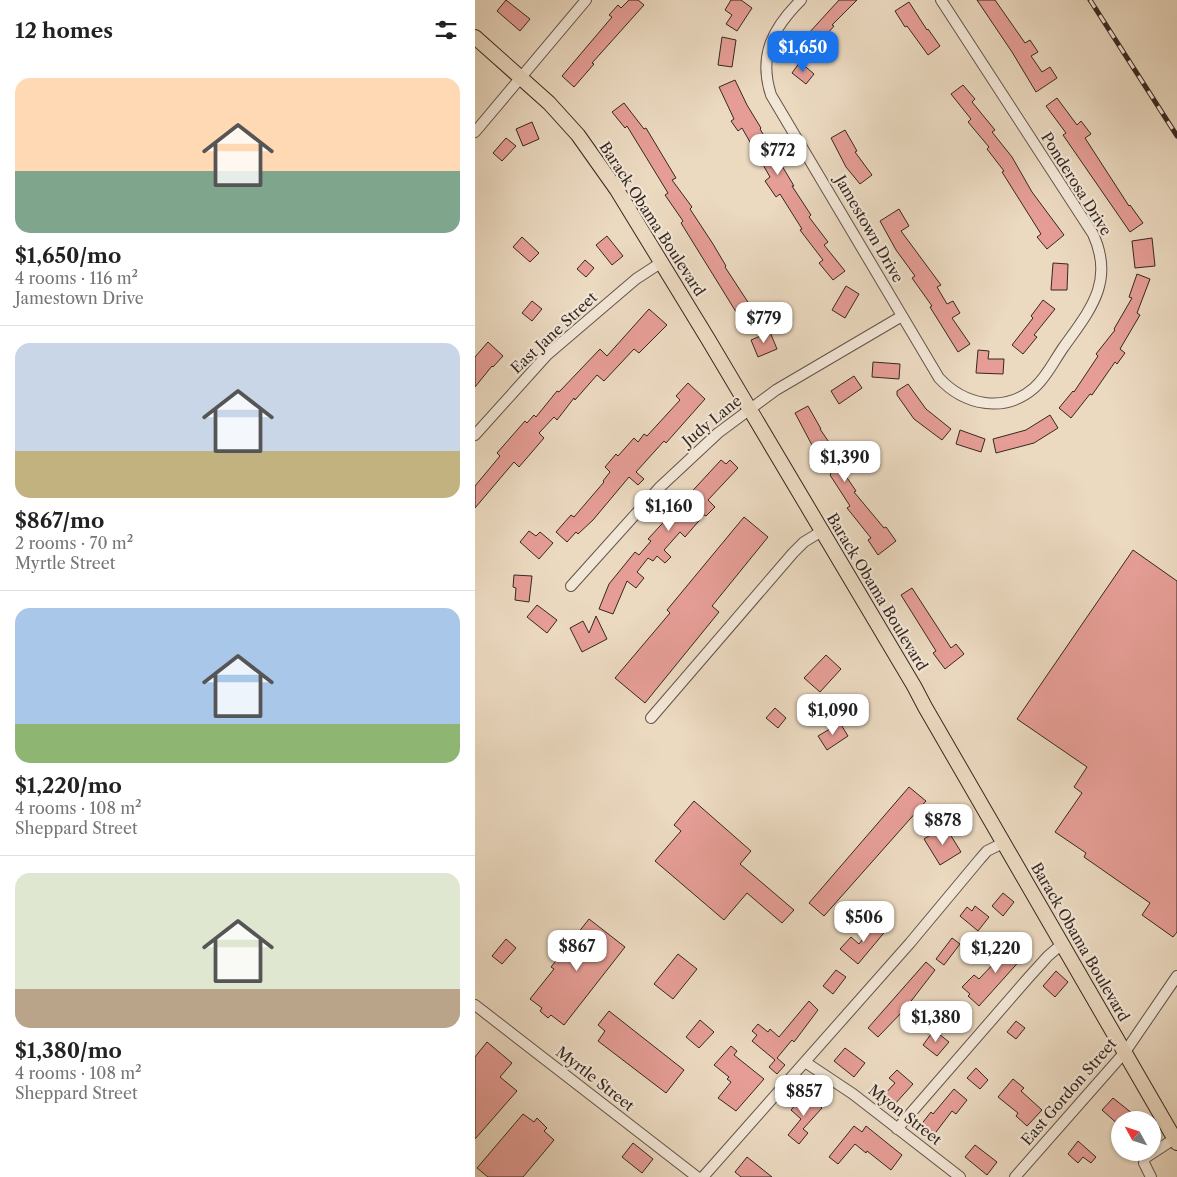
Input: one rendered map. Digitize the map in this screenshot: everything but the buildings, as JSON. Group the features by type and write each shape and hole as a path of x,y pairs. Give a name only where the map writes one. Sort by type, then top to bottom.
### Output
{"main road":[{"name":"Barack Obama Boulevard","path":"475,37 549,103 578,135 617,190 914,686 1176,1141"}],"street":[{"path":"475,132 586,0"},
{"name":"Jamestown Drive","path":"801,0 774,34 766,58 767,82 776,105 902,316"},
{"name":"Ponderosa Drive","path":"902,316 944,384 963,398 985,404 1010,402 1024,395 1040,382 1089,311 1097,296 1102,278 1100,254 1093,234 941,0"},
{"name":"East Jane Street","path":"475,435 547,355 636,279 661,262"},
{"name":"Judy Lane","path":"571,586 653,496 693,455 718,433 776,390 902,316"},
{"path":"651,718 793,552 804,542 822,531"},
{"path":"703,1177 910,943 983,855 1003,843"},
{"path":"897,1129 1029,977 1062,944"},
{"name":"East Gordon Street","path":"1015,1177 1125,1052 1177,976"},
{"name":"Myrtle Street","path":"475,1005 697,1177"},
{"name":"Myon Street","path":"805,1062 853,1094 960,1177"},
{"path":"1151,1177 1144,1164 1145,1158 1176,1141"}],"railway":[{"path":"1090,0 1177,136"}]}
